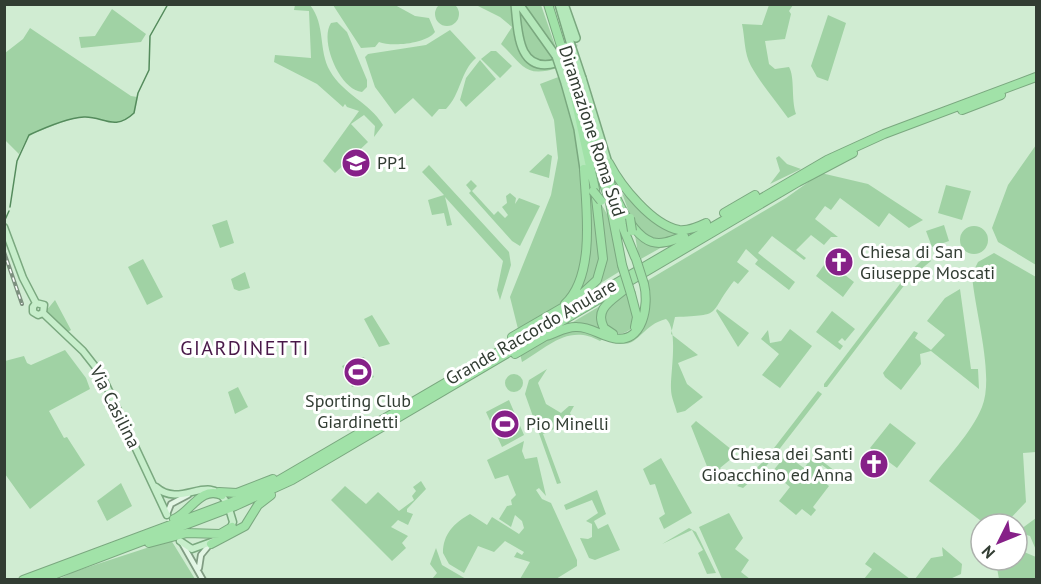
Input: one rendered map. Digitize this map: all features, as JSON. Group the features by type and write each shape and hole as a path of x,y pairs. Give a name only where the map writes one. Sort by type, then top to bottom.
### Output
{"highway":[{"path":"517,4 564,50"},
{"path":"517,4 519,42 523,52 538,63 564,50"},
{"name":"Diramazione Roma Sud","path":"550,4 615,209 636,258"},
{"path":"559,4 564,50 610,203 627,292 637,314 636,324 624,334 609,333 602,324 601,313 605,304 627,292 786,194 816,172"},
{"path":"564,4 564,50"},
{"name":"Grande Raccordo Anulare","path":"482,364 798,176 884,134 1036,77"},
{"path":"522,340 579,327 615,339 628,336 637,329 644,317 647,300 636,258 630,218 573,79"},
{"path":"522,340 572,295 586,253 584,169 573,79"},
{"path":"572,303 597,280 603,257 595,189 573,79"},
{"name":"Grande Raccordo Anulare","path":"522,340 816,172 885,139 1036,82"},
{"path":"584,107 621,206 633,226 654,243 667,243 684,236"},
{"path":"608,163 634,199 668,226 685,230 706,223"},
{"path":"584,169 593,191 612,220 617,241"},
{"path":"554,312 754,195 798,176"},
{"path":"546,336 627,292"},
{"path":"460,377 482,364"},
{"path":"460,377 482,364"},
{"name":"Grande Raccordo Anulare","path":"23,579 232,502 303,468 460,377"},
{"name":"Grande Raccordo Anulare","path":"40,579 236,506 292,480 460,377"},
{"path":"110,547 177,518 206,493 222,496 240,492 303,468"},
{"path":"211,544 245,526 261,503 292,480"},
{"path":"122,549 187,533 220,534 232,527"}],"main road":[{"name":"Via Casilina","path":"4,227 24,281 36,303 33,312 39,315 43,313 80,348 100,373 167,515"},
{"path":"152,482 166,494 182,495 206,489 222,496"},
{"path":"167,515 171,504 193,493"},
{"path":"200,573 199,558 211,544 232,527 230,512"},
{"path":"180,541 191,549 211,544"},
{"path":"180,541 204,579"}],"green space":[{"path":"447,2 455,6 459,14 455,22 447,26 439,22 435,14 439,6"},
{"path":"295,5 310,5 318,21 324,55 330,71 342,86 378,117 383,125 374,137 375,126 364,115 351,124 368,142 335,173 323,161 359,111 345,104 343,107 317,84 274,62 275,55 311,58 309,11 294,10"},
{"path":"333,5 395,5 415,16 429,18 435,32 416,42 400,44 379,42 375,47 361,48"},
{"path":"476,5 513,5 514,35 518,50 527,59 557,63 558,68 538,72 525,68 501,44 512,27 500,17"},
{"path":"522,5 541,5 556,48 531,20"},
{"path":"769,5 793,5 789,11 791,14 785,39 765,41 769,64 775,69 789,67 791,71 796,114 788,118 755,73 746,51 742,24 762,25"},
{"path":"518,8 556,61 544,62 529,54 522,38"},
{"path":"112,9 146,34 141,42 81,48 79,37 95,36"},
{"path":"828,15 846,23 828,81 817,77 811,66"},
{"path":"337,22 347,32 367,80 367,87 362,92 346,83 334,64 328,31 331,23"},
{"path":"30,28 131,96 137,97 134,113 120,122 109,122 91,117 65,121 27,138 19,154 5,140 5,53 23,39"},
{"path":"450,30 476,58 467,70 455,97 446,109 439,109 432,117 413,98 395,114 375,87 365,57 368,54 426,45"},
{"path":"491,51 496,51 512,66 500,78 481,59"},
{"path":"480,60 496,79 466,107 460,100 466,78"},
{"path":"561,76 584,189 586,221 584,250 579,276 568,297 551,311 518,329 510,297 551,195 558,158 554,120 540,84"},
{"path":"1036,145 1036,265 998,242 992,228 1008,185"},
{"path":"548,154 552,156 549,178 529,172"},
{"path":"779,156 787,164 801,169 770,184 780,171 776,158"},
{"path":"429,165 509,252 511,265 500,300 497,290 503,261 445,197 452,225 447,226 444,213 432,215 428,200 444,195 422,172"},
{"path":"821,173 868,184 923,220 909,228 889,213 879,227 840,198 831,210 825,206 815,219 838,237 831,237 824,245 811,235 796,250 806,258 804,260 772,236 758,253 795,282 789,290 755,264 758,260 746,249 737,262 749,271 738,284 734,281 717,307 709,314 675,317 672,331 666,319 656,323 631,342 624,344 604,338 600,341 578,335 568,336 549,344 522,362 520,354 558,333 578,328 614,340 640,330 645,282 786,198"},
{"path":"471,180 477,186 472,191 494,215 498,211 505,218 508,215 502,207 507,203 506,196 510,193 516,198 515,204 519,198 540,206 520,246 512,241 469,193 471,191 466,185"},
{"path":"588,185 594,195 600,271 585,291 575,293 588,255"},
{"path":"946,185 971,191 962,220 938,213"},
{"path":"622,193 637,206 685,233 667,241 654,241 634,226"},
{"path":"600,202 611,221 622,270 596,286 606,260"},
{"path":"227,220 234,243 220,248 212,225"},
{"path":"944,225 949,241 932,247 926,231"},
{"path":"974,226 984,230 988,240 984,250 974,254 964,250 960,240 964,230"},
{"path":"635,234 664,246 639,260"},
{"path":"994,253 1036,277 1036,452 1023,453 1026,502 1016,512 969,512 929,481 965,436 982,407 985,394 985,360 972,274 978,262"},
{"path":"927,256 931,261 909,279 827,387 824,387 909,272"},
{"path":"143,259 163,297 147,305 128,267"},
{"path":"827,261 854,282 843,297 816,276"},
{"path":"245,272 250,288 239,291 234,289 231,279"},
{"path":"960,289 971,369 978,369 979,389 931,351 920,354 921,364 901,390 883,373 914,331 918,333 915,338 931,350 945,335 927,321 945,298"},
{"path":"628,291 635,313 633,327 620,334 606,329 603,310"},
{"path":"55,300 71,330 68,332 46,311"},
{"path":"600,306 604,330 568,325"},
{"path":"717,309 749,333 738,347 716,311"},
{"path":"832,311 855,329 845,341 842,338 838,342 843,346 840,350 816,332"},
{"path":"372,315 390,344 379,347 364,319"},
{"path":"790,329 812,346 780,388 762,375 779,354 761,339 768,330 770,343 781,341"},
{"path":"672,335 698,355 678,363 687,384 703,397 685,411 677,413 671,392"},
{"path":"65,350 86,378 90,389 49,411 64,438 67,437 85,465 30,509 5,474 5,361 24,356 27,363 31,365"},
{"name":"Sporting Club Giardinetti","path":"364,357 374,377 352,387 342,366"},
{"path":"547,369 538,383 546,404 561,413 569,406 574,406 570,413 573,419 571,426 563,425 543,434 561,483 557,484 525,394 529,380"},
{"path":"514,374 520,377 523,383 520,389 514,392 508,389 505,383 508,377"},
{"path":"238,387 248,407 235,414 228,392"},
{"path":"818,391 822,394 764,469 743,488 737,486 764,461"},
{"name":"Pio Minelli","path":"509,400 524,435 502,447 486,412"},
{"path":"696,421 737,454 720,468 731,482 728,484 724,478 714,484 691,426"},
{"path":"890,423 916,443 897,468 870,448"},
{"path":"524,441 522,451 525,459 537,457 546,496 539,488 536,490 542,499 551,503 577,560 577,566 556,579 520,579 530,562 514,557 517,552 522,555 524,552 505,541 494,552 478,546 464,573 449,564 443,553 447,535 459,521 470,514 487,525 492,517 519,534 524,528 522,521 515,515 511,527 499,519 507,506 512,505 511,500 516,495 508,475 495,479 487,460"},
{"path":"786,455 804,468 814,455 839,474 837,476 822,465 814,474 829,486 813,507 816,510 811,516 802,509 796,515 779,501 790,487 772,472"},
{"path":"661,458 692,513 664,529 659,518 665,514 655,484 650,485 643,469"},
{"path":"421,481 426,489 407,509 407,512 413,514 408,525 398,520 391,527 408,536 402,543 406,548 392,561 331,500 345,486 366,504 378,492 399,511 414,500 412,496 416,491 413,487"},
{"path":"121,483 132,506 107,521 97,501"},
{"path":"597,490 606,514 594,521 598,529 608,524 620,550 595,560 589,558 580,538 592,537 592,524 586,521 598,513 592,500 566,510 564,505"},
{"path":"729,513 743,538 735,549 749,560 741,572 750,579 722,579 699,527"},
{"path":"1036,518 1036,550 1029,536 1029,523"},
{"path":"689,528 696,532 716,573 707,574 698,553 703,550 692,530 662,544"},
{"path":"171,540 195,579 57,580 73,572"},
{"path":"942,547 962,564 961,574 950,579 915,579 931,558 943,556"},
{"path":"436,548 442,565 466,579 432,579 437,573 430,564"},
{"path":"874,552 910,579 864,579 872,569 865,564"},
{"path":"1029,554 1036,557 1036,579 999,579 998,572 1029,572"}],"waterway":[{"path":"10,207 17,161 29,135 78,118 91,117 109,122 120,122 134,113 138,93 149,70 150,36 168,4"},
{"path":"4,222 9,211"}],"tunnel":[{"path":"556,63 572,52 576,38"}],"railway":[{"path":"4,252 22,304"}],"place":[{"name":"PP1","path":"356,163"},
{"name":"Chiesa di San Giuseppe Moscati","path":"839,262"},
{"name":"Sporting Club Giardinetti","path":"358,372"},
{"name":"Pio Minelli","path":"505,424"},
{"name":"Chiesa dei Santi Gioacchino ed Anna","path":"874,464"}],"district":[{"name":"GIARDINETTI","path":"245,348"}]}
